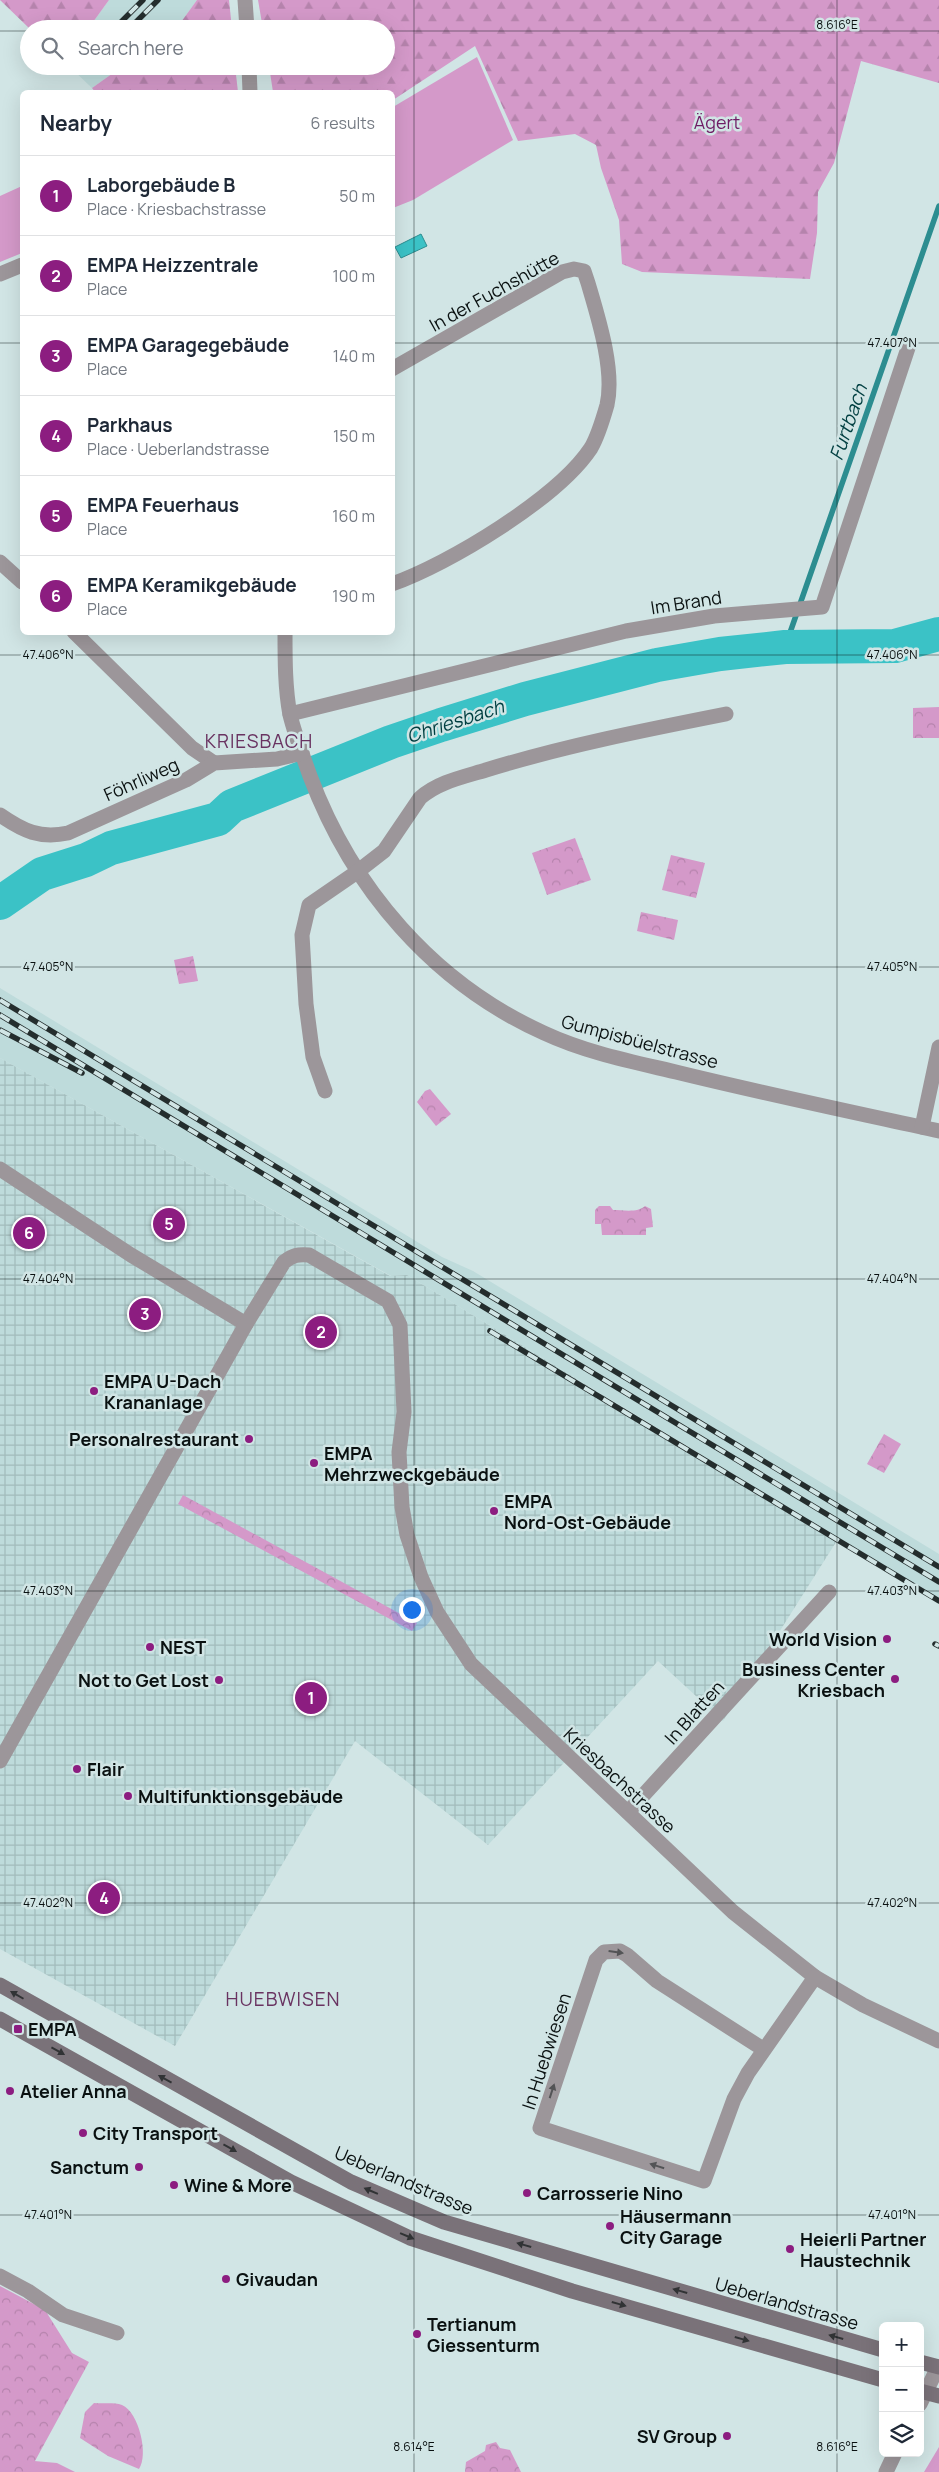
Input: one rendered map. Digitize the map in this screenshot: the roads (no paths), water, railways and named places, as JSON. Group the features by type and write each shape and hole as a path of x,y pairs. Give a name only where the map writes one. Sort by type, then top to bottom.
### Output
{"main road":[{"name":"Ueberlandstrasse","path":"0,1985 351,2182 436,2218 879,2349"},
{"path":"0,2019 291,2182 410,2238 572,2291 879,2379"},
{"path":"924,2363 939,2367"}],"street":[{"path":"244,0 246,20"},
{"path":"249,75 250,90"},
{"path":"0,274 20,265"},
{"name":"In der Fuchshütte","path":"395,367 562,272 574,269 584,271 588,283 607,362 609,387 607,405 591,448 568,474 526,510 505,524 450,557 395,583"},
{"name":"Im Brand","path":"290,714 626,631 714,616 789,608 822,607 908,345"},
{"path":"0,562 20,578"},
{"path":"77,635 192,748 214,763"},
{"path":"285,635 285,672 290,714 303,757 322,807 357,872"},
{"path":"325,1091 310,1041 302,935 308,905 384,851 420,798 428,791 444,784 502,765 602,740 726,714"},
{"name":"Föhrliweg","path":"0,815 30,833 42,836 68,833 186,780 214,763 303,757"},
{"name":"Gumpisbüelstrasse","path":"357,872 377,901 418,948 481,998 544,1034 620,1059 939,1131"},
{"path":"922,1127 939,1047"},
{"path":"0,1169 131,1255 246,1324"},
{"name":"Kriesbachstrasse","path":"0,1761 246,1324 284,1262 291,1256 299,1254 309,1255 388,1301 396,1312 400,1325 404,1412 399,1452 402,1507 408,1535 421,1577 443,1622 483,1677 733,1912 815,1977 862,2005 939,2041"},
{"name":"In Blatten","path":"628,1812 829,1592"},
{"name":"In Huebwiesen","path":"763,2049 657,1981 627,1955 611,1950 604,1952 596,1960 540,2128 704,2181 734,2099 763,2049 815,1977"},
{"path":"0,2276 28,2291 63,2315 118,2334"},
{"path":"926,2396 939,2367"},
{"path":"886,2472 893,2457"}],"water":[{"path":"421,234 427,246 401,258 395,247"}],"waterway":[{"name":"Furtbach","path":"785,647 939,206"},
{"name":"Chriesbach","path":"0,903 42,874 86,860 111,848 218,819 232,806 391,742 525,699 657,665 720,654 785,647 895,646 939,634"}],"railway":[{"path":"123,20 143,0"},
{"path":"138,20 158,0"},
{"path":"0,1000 939,1567"},
{"path":"0,1015 939,1582"},
{"path":"0,1030 82,1073"},
{"path":"490,1331 939,1601"},
{"path":"935,1644 939,1646"}],"place":[{"name":"EMPA Feuerhaus","path":"169,1224"},
{"name":"EMPA Keramikgebäude","path":"29,1233"},
{"name":"EMPA Garagegebäude","path":"145,1314"},
{"name":"EMPA Heizzentrale","path":"321,1332"},
{"name":"EMPA U-Dach Krananlage","path":"94,1391"},
{"name":"Personalrestaurant","path":"249,1439"},
{"name":"EMPA Mehrzweckgebäude","path":"314,1463"},
{"name":"EMPA Nord-Ost-Gebäude","path":"494,1511"},
{"name":"World Vision","path":"887,1639"},
{"name":"NEST","path":"150,1647"},
{"name":"Business Center Kriesbach","path":"895,1679"},
{"name":"Not to Get Lost","path":"219,1680"},
{"name":"Laborgebäude B","path":"311,1698"},
{"name":"Flair","path":"77,1769"},
{"name":"Multifunktionsgebäude","path":"128,1796"},
{"name":"Parkhaus","path":"104,1898"},
{"name":"EMPA","path":"18,2029"},
{"name":"Atelier Anna","path":"10,2091"},
{"name":"City Transport","path":"83,2133"},
{"name":"Sanctum","path":"139,2167"},
{"name":"Wine & More","path":"174,2185"},
{"name":"Carrosserie Nino","path":"527,2193"},
{"name":"Häusermann City Garage","path":"610,2226"},
{"name":"Heierli Partner Haustechnik","path":"790,2249"},
{"name":"Givaudan","path":"226,2279"},
{"name":"Tertianum Giessenturm","path":"417,2334"},
{"name":"SV Group","path":"727,2436"}],"district":[{"name":"KRIESBACH","path":"259,741"},
{"name":"HUEBWISEN","path":"283,1999"}],"park label":[{"name":"Ägert","path":"717,122"}]}
